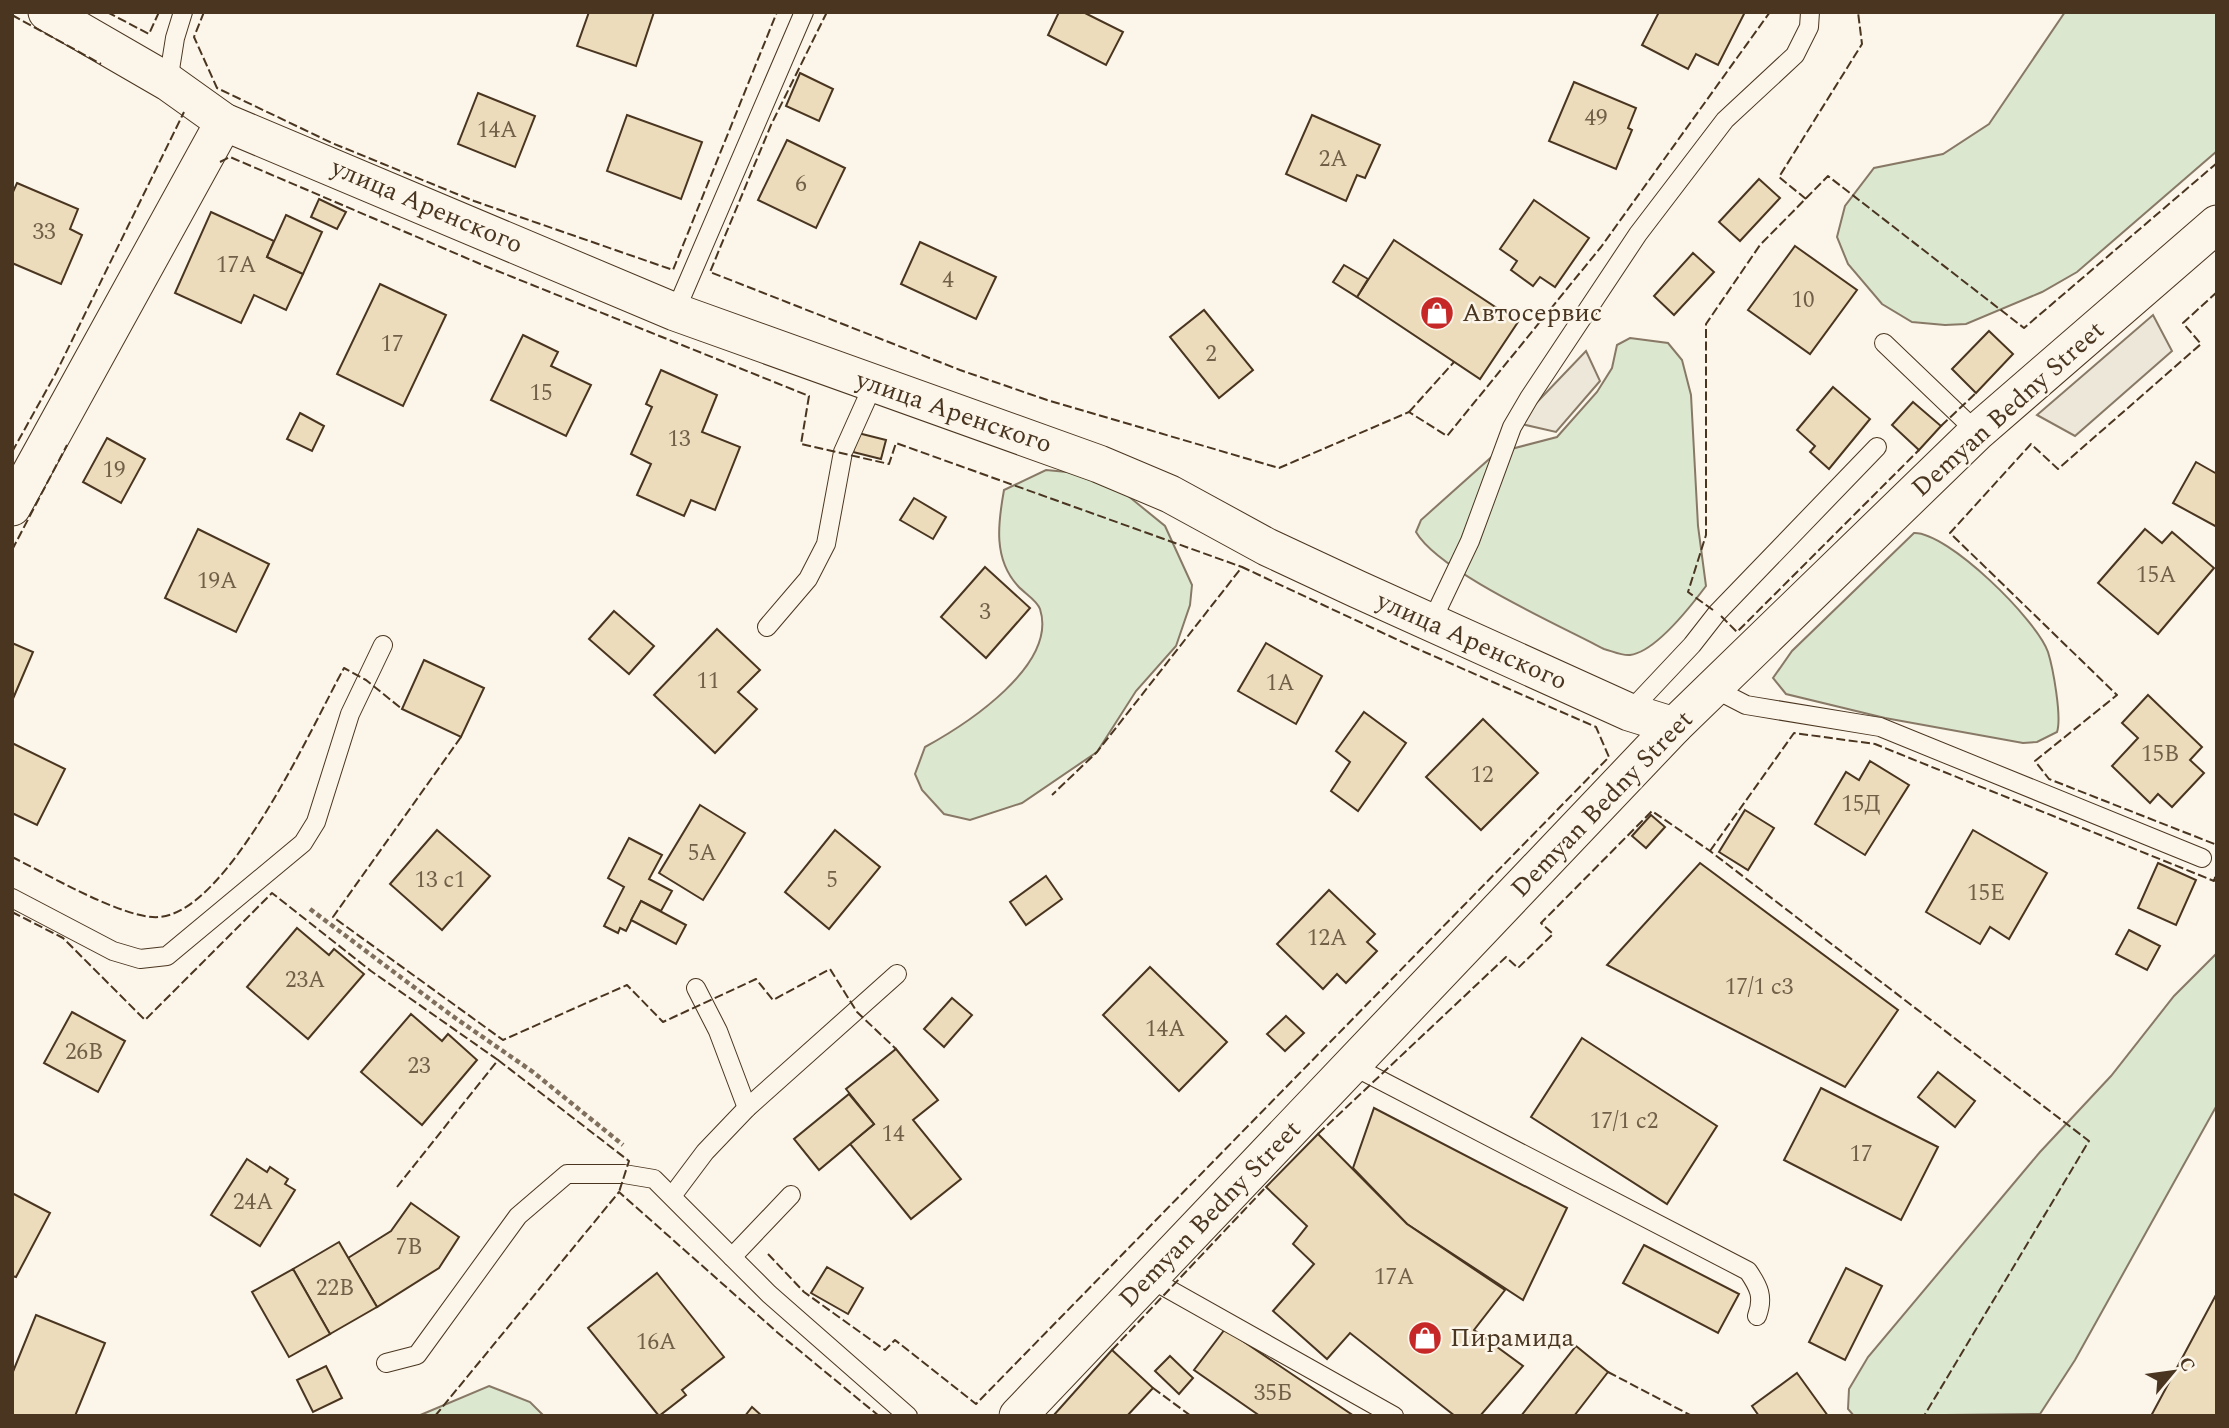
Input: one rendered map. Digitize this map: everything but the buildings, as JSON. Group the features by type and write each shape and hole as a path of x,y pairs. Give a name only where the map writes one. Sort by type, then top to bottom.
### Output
{"street":[{"name":"улица Аренского","path":"47,12 169,82 224,122 676,312 1099,464 1170,494 1267,547 1357,589 1629,712 1674,726"},
{"path":"12,507 224,122"},
{"name":"Demyan Bedny Street","path":"1018,1416 1147,1277 1353,1066 1674,726 1977,432 2217,224"}],"lane":[{"path":"169,82 175,38 183,12"},
{"path":"676,312 804,12"},
{"path":"1432,621 1470,541 1517,417 1638,234 1725,120 1795,55 1809,27 1810,12"},
{"path":"1884,343 1977,432"},
{"path":"767,627 807,579 826,544 843,452 873,385"},
{"path":"1629,712 1692,645 1717,613 1877,447"},
{"path":"12,898 113,951 140,958 167,956 303,843 316,822 350,714 383,645"},
{"path":"1713,688 1746,705 1880,727 2202,858"},
{"path":"672,1196 705,1152 747,1108 897,974"},
{"path":"696,988 718,1031 747,1108"},
{"path":"1353,1066 1748,1271 1760,1288 1762,1302 1757,1316"},
{"path":"386,1363 417,1355 518,1216 567,1174 624,1174 654,1179 769,1294 908,1416"},
{"path":"732,1257 791,1195"},
{"path":"1147,1277 1394,1416"}],"path":[{"path":"310,908 603,1126 654,1179"}],"green space":[{"path":"2065,12 2217,12 2217,151 2077,272 2042,292 1966,324 1912,322 1882,304 1848,264 1837,237 1845,206 1874,168 1943,154 1989,124"},
{"path":"1630,338 1668,343 1682,360 1691,395 1698,526 1706,586 1661,637 1640,652 1627,655 1604,649 1474,580 1429,548 1416,532 1421,520 1496,453 1557,437 1597,392 1612,368 1617,345"},
{"path":"1046,470 1078,473 1127,495 1165,526 1192,585 1190,605 1176,646 1136,691 1097,752 1022,803 970,820 944,814 922,790 915,774 925,747 985,708 1023,671 1036,651 1042,630 1040,609 1018,586 1004,564 999,528 1004,490"},
{"path":"1914,533 1948,547 1990,580 2040,638 2048,652 2054,680 2058,704 2057,732 2037,742 2023,743 1885,718 1786,694 1773,678 1792,651"},
{"path":"2217,953 2217,1105 2075,1360 2040,1414 1854,1416 1848,1409 1849,1389 1868,1357 2040,1152 2111,1076 2174,996"},
{"path":"489,1386 530,1402 544,1416 418,1416"}],"shaded area":[{"path":"2153,315 2172,351 2075,436 2037,415"},
{"path":"1586,351 1600,381 1556,432 1517,423"}],"fence":[{"path":"107,12 149,34 159,12"},
{"path":"204,12 194,37 217,88 332,143 474,201 673,270 777,12"},
{"path":"827,12 771,125 710,272 960,370 1047,400 1279,468 1409,412 1447,436 1601,247 1770,12"},
{"path":"1806,199 1779,177 1862,44 1858,12"},
{"path":"12,15 101,64"},
{"path":"12,452 56,373 184,112"},
{"path":"220,162 230,157 485,266 809,396 801,444 889,464 896,443 1242,567"},
{"path":"1713,610 1688,592 1706,535 1706,324 1760,245 1828,176 2024,328 2217,163"},
{"path":"2217,292 2183,323 2201,344 2058,469 2031,444 1950,533 2117,695 2035,761 2049,779 2217,845"},
{"path":"1409,412 1454,362"},
{"path":"1941,426 1976,393"},
{"path":"12,550 67,445"},
{"path":"1721,616 1737,632 1919,450"},
{"path":"768,1254 804,1292 885,1350 895,1340 976,1404 1609,757 1596,727 1413,647 1242,567 1097,752 1052,795"},
{"path":"12,857 106,904 126,911 159,917 186,907 213,884 240,851 266,812 344,668 366,680 402,709"},
{"path":"1710,851 1794,733 1875,744 2214,881 2217,871"},
{"path":"461,737 333,917 503,1040 627,985 663,1022 756,979 773,1000 830,969 857,1012 896,1049"},
{"path":"1318,1134 1506,957 1518,968 1553,934 1541,923 1652,811 1710,851 2089,1141 1924,1416"},
{"path":"12,912 63,938 145,1020 272,893 371,971 498,1060 397,1187"},
{"path":"498,1060 629,1161 619,1192"},
{"path":"1112,1350 1266,1187"},
{"path":"435,1416 619,1192 778,1333 879,1416"},
{"path":"1608,1372 1692,1416"},
{"path":"1153,1388 1191,1416"}],"place":[{"name":"Автосервис","path":"1437,313"},
{"name":"Пирамида","path":"1425,1338"}]}
